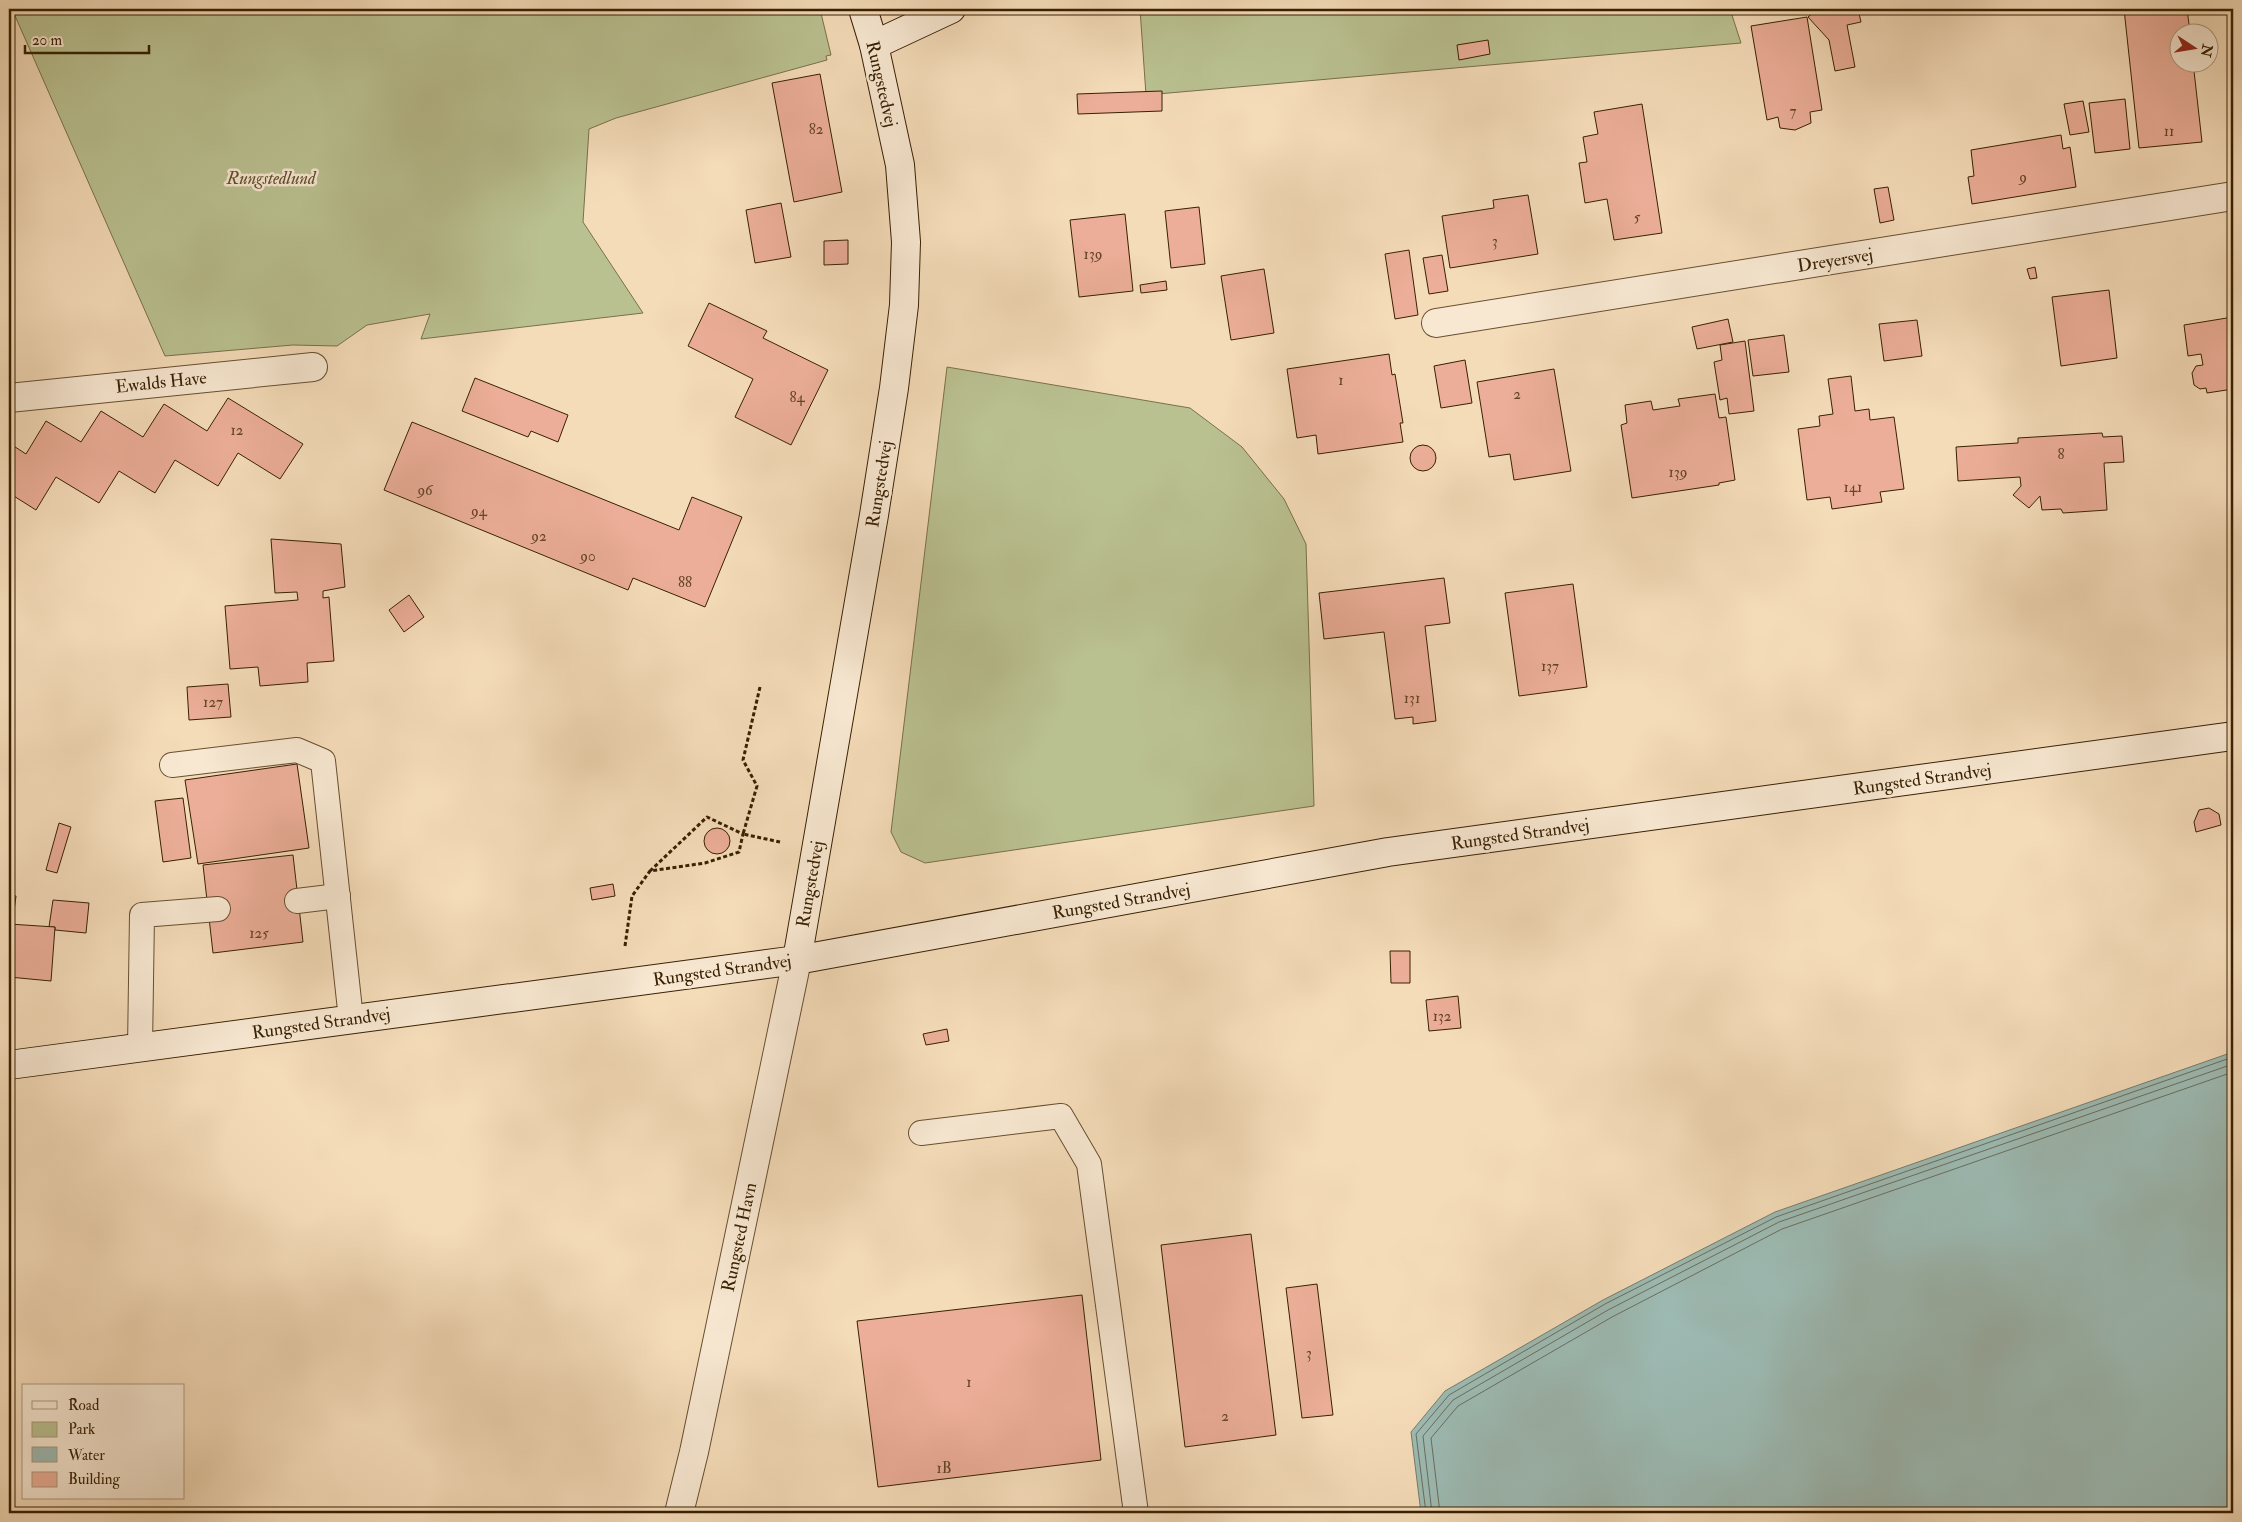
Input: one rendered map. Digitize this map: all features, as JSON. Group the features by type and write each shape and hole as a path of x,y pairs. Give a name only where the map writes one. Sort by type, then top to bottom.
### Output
{"main road":[{"name":"Rungstedvej","path":"798,960 894,388 904,305 906,242 900,165 874,45 863,9"},
{"path":"874,45 951,9"},
{"name":"Dreyersvej","path":"1436,323 2233,196"},
{"name":"Ewalds Have","path":"9,398 313,366"},
{"name":"Rungsted Strandvej","path":"9,1065 798,960 1388,852 2233,736"},
{"name":"Rungsted Havn","path":"679,1513 798,960"}],"lane":[{"path":"172,765 298,750 323,761 351,1019"},
{"path":"297,901 338,896"},
{"path":"140,1048 142,915 218,909"},
{"path":"921,1133 1061,1116 1089,1164 1136,1513"}],"path":[{"path":"650,871 705,863 739,852 757,786 744,760 760,687"},
{"path":"620,984 632,896 650,871 707,817 743,834 816,851"}],"green space":[{"name":"Rungstedlund","path":"12,9 820,9 831,55 826,56 827,60 616,118 589,129 583,222 643,313 421,339 430,314 367,325 337,346 293,345 165,356"},
{"path":"1140,9 1730,9 1741,43 1146,95"},
{"path":"947,367 1190,408 1242,447 1284,499 1306,544 1314,806 925,863 901,852 891,832"}],"water":[{"path":"2233,1052 2233,1513 1421,1513 1411,1432 1445,1391 1603,1300 1775,1212"}],"building":[{"path":"1818,9 1858,9 1861,22 1847,25 1855,67 1835,71 1829,40 1808,17"},
{"path":"2124,9 2187,9 2189,22 2170,22 2170,72 2194,72 2202,142 2139,148"},
{"path":"1807,17 1822,110 1810,112 1811,123 1795,130 1780,128 1778,117 1767,120 1751,26"},
{"path":"1488,40 1490,54 1459,60 1457,45"},
{"path":"820,74 842,192 794,202 772,83"},
{"path":"1162,91 1162,111 1078,114 1077,94"},
{"path":"2125,99 2130,149 2095,153 2089,103"},
{"path":"2083,101 2089,132 2070,135 2064,104"},
{"path":"1642,104 1662,233 1614,240 1607,199 1585,203 1579,163 1587,162 1583,137 1598,134 1594,112"},
{"path":"2061,135 2063,149 2070,147 2076,187 1972,204 1968,177 1974,176 1971,150"},
{"path":"1888,187 1894,220 1880,223 1874,189"},
{"path":"1528,195 1538,254 1450,268 1442,216 1494,208 1493,200"},
{"path":"781,203 791,257 755,263 746,210"},
{"path":"1199,207 1205,264 1171,268 1165,211"},
{"path":"1125,214 1133,291 1079,297 1070,220"},
{"path":"848,240 848,264 824,265 824,241"},
{"path":"1409,250 1418,315 1395,319 1385,254"},
{"path":"1442,255 1448,291 1429,294 1423,258"},
{"path":"2035,267 2037,278 2030,279 2027,269"},
{"path":"1264,269 1274,333 1231,340 1221,276"},
{"path":"1166,281 1167,290 1141,293 1140,285"},
{"path":"2109,290 2117,358 2061,366 2052,297"},
{"path":"709,303 767,331 763,338 828,370 791,445 735,417 753,379 688,346"},
{"path":"2233,317 2233,389 2207,393 2206,388 2200,389 2194,385 2192,373 2196,366 2203,365 2201,354 2188,356 2184,325"},
{"path":"1728,319 1733,342 1697,349 1692,327"},
{"path":"1917,320 1922,356 1884,361 1879,324"},
{"path":"1784,335 1789,372 1753,376 1748,340"},
{"path":"1745,341 1754,411 1729,414 1727,398 1720,400 1714,362 1722,360 1720,345"},
{"path":"1389,354 1392,375 1395,374 1403,423 1400,423 1403,442 1318,454 1316,435 1297,438 1287,369"},
{"path":"1465,360 1472,403 1441,408 1434,366"},
{"path":"1554,369 1571,471 1514,480 1510,454 1489,457 1477,382"},
{"path":"1851,376 1855,411 1869,409 1870,420 1894,417 1904,489 1880,492 1882,502 1832,509 1830,497 1807,500 1798,429 1820,426 1819,416 1833,414 1828,379"},
{"path":"475,378 568,415 558,442 531,431 528,437 462,411"},
{"path":"1715,394 1719,418 1726,417 1735,480 1719,483 1719,485 1632,498 1621,425 1627,423 1625,405 1651,401 1653,410 1680,406 1678,399"},
{"path":"228,398 303,444 280,479 238,453 218,486 175,460 155,493 119,471 99,503 56,477 36,510 9,493 9,443 26,454 46,421 81,442 101,411 143,437 164,404 207,431"},
{"path":"412,422 679,530 692,497 742,517 705,607 633,578 628,590 384,490"},
{"path":"2102,433 2103,437 2122,436 2124,462 2104,463 2107,510 2063,513 2061,509 2042,510 2040,496 2029,508 2013,495 2021,486 2020,477 1958,481 1956,447 2018,443 2018,438"},
{"path":"1423,445 1432,449 1436,458 1432,467 1423,471 1414,467 1410,458 1414,449"},
{"path":"271,539 341,544 345,587 323,591 323,598 329,597 334,661 307,663 308,682 260,686 258,667 230,669 225,606 298,600 297,592 275,593"},
{"path":"1444,578 1450,623 1425,626 1436,721 1413,724 1413,717 1395,719 1384,632 1324,639 1319,593"},
{"path":"1573,584 1587,687 1519,696 1505,593"},
{"path":"409,595 424,617 404,632 389,610"},
{"path":"228,684 231,717 189,720 187,687"},
{"path":"297,764 309,848 198,864 185,780"},
{"path":"183,798 191,858 163,862 155,801"},
{"path":"2209,808 2219,814 2221,825 2196,832 2194,822 2199,810"},
{"path":"59,823 71,827 57,873 46,870"},
{"path":"717,828 726,832 730,841 726,850 717,854 708,850 704,841 708,832"},
{"path":"293,855 303,942 213,953 203,865"},
{"path":"613,884 615,896 592,900 590,888"},
{"path":"9,895 16,896 13,919 9,918"},
{"path":"53,900 89,903 86,933 55,930 55,927 49,927"},
{"path":"9,924 55,927 51,981 9,977"},
{"path":"1390,951 1410,951 1410,983 1391,983"},
{"path":"1458,996 1461,1028 1429,1031 1426,1000"},
{"path":"947,1029 949,1041 926,1045 923,1034"},
{"path":"1251,1234 1276,1435 1185,1447 1161,1245"},
{"path":"1317,1284 1333,1415 1302,1418 1286,1288"},
{"path":"1082,1295 1101,1460 878,1487 857,1321"}]}
